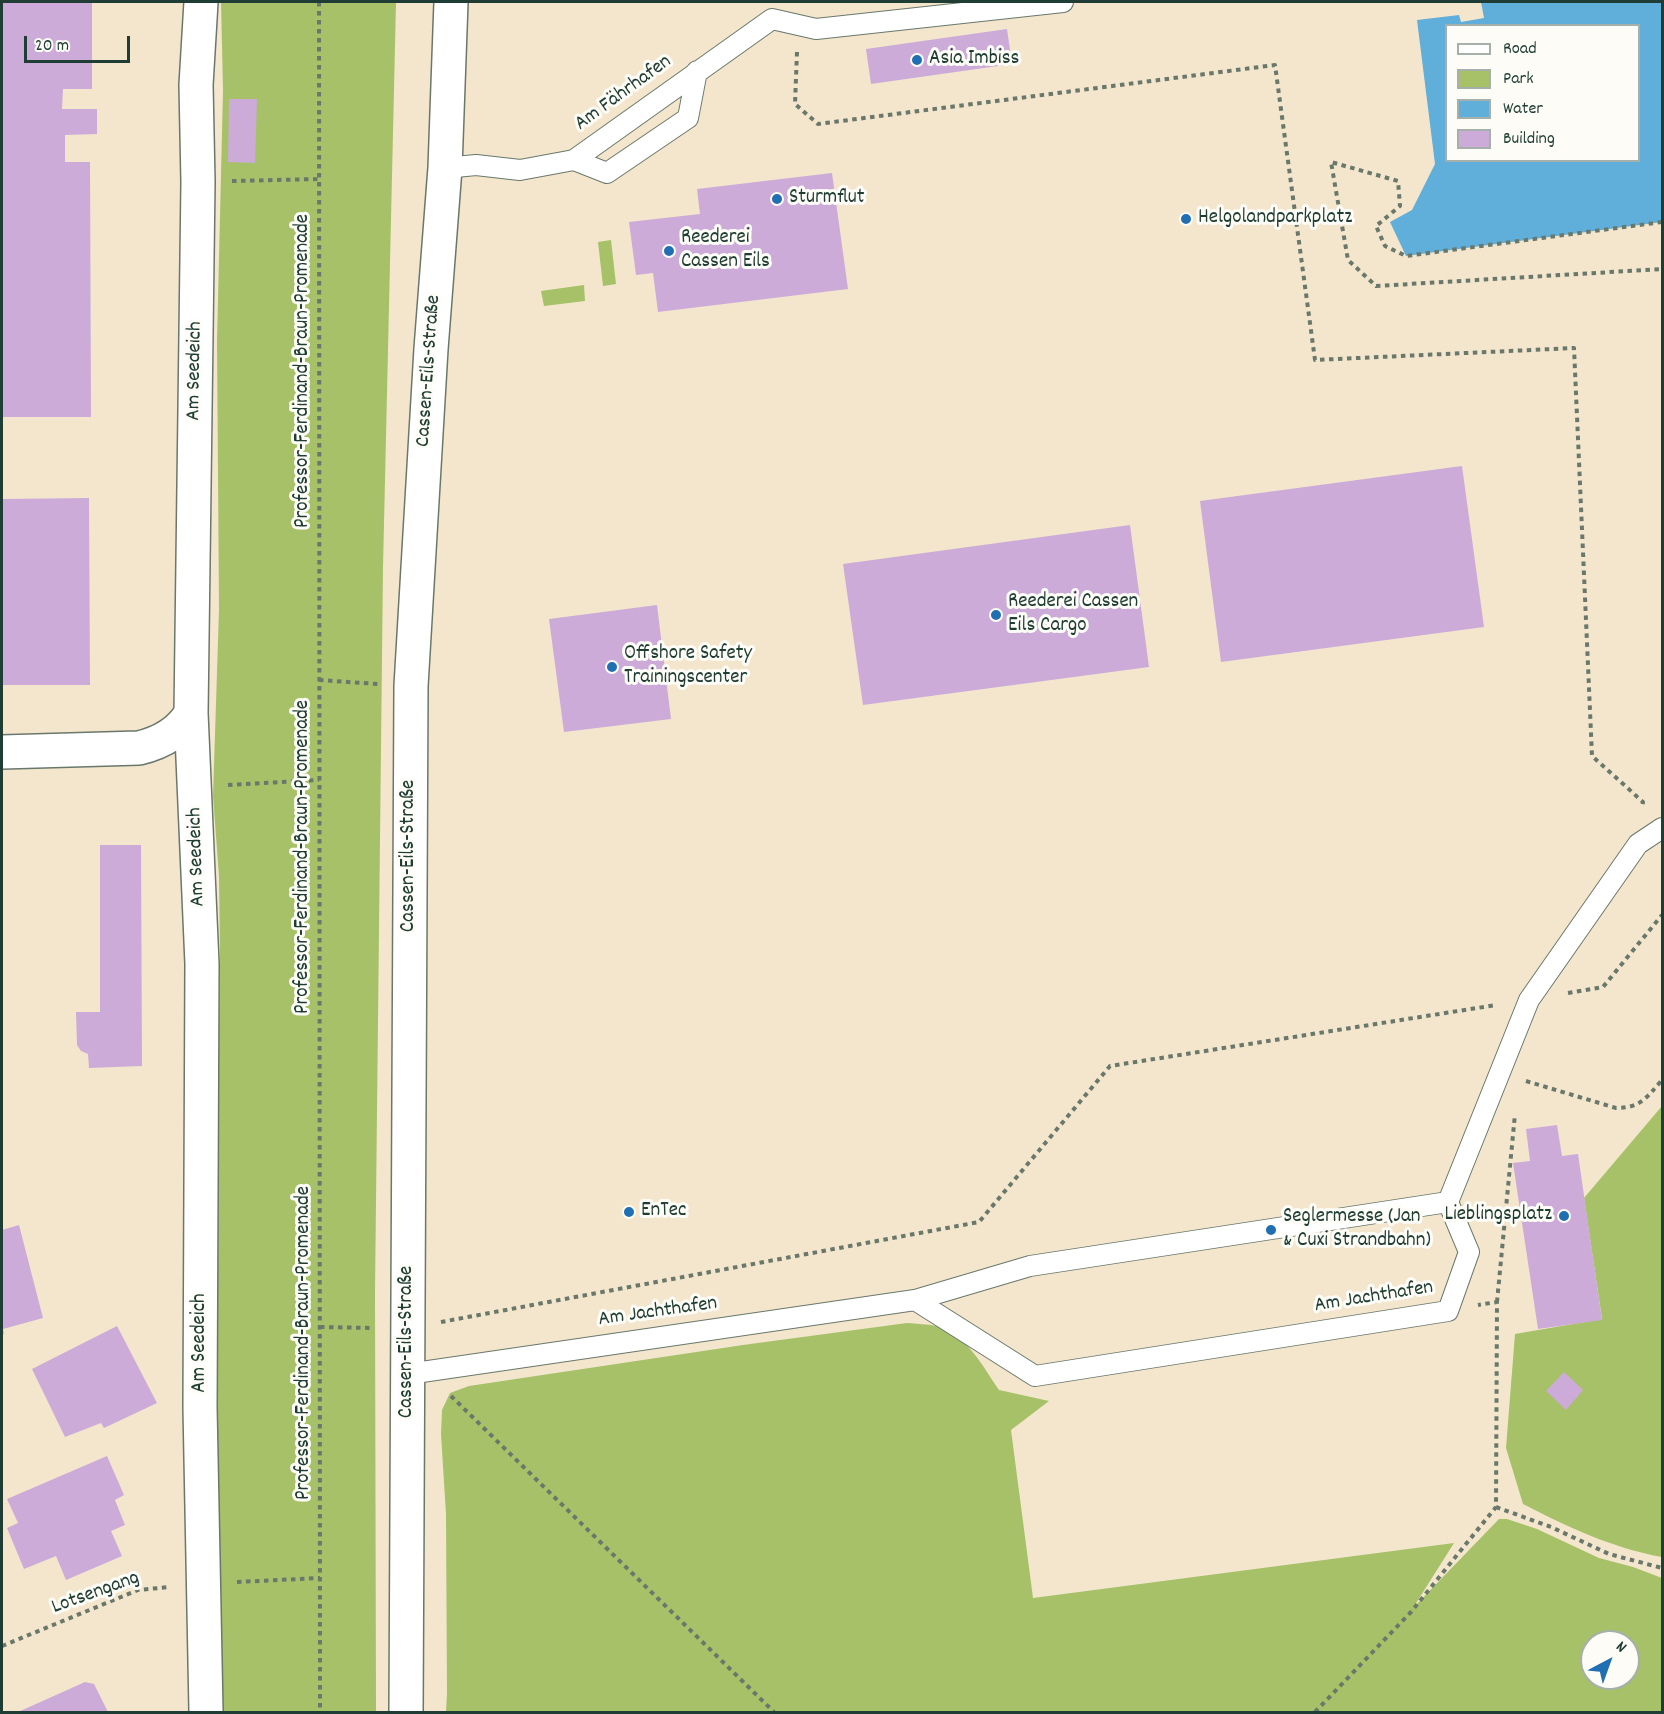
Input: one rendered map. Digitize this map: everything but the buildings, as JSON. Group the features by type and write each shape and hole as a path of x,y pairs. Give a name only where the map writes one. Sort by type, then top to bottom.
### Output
{"street":[{"name":"Am Seedeich","path":"201,2 196,85 198,182 191,713 202,964 200,1407 206,1713"},
{"name":"Cassen-Eils-Straße","path":"406,1713 411,686 431,349 446,168 451,2"},
{"path":"2,752 139,748 168,736 180,728 191,713"}],"lane":[{"name":"Am Fährhafen","path":"446,168 476,165 520,170 574,160 772,19 807,27 1063,2"},
{"path":"574,160 607,174 688,118 697,71"},
{"path":"1448,1202 1529,1000 1638,844 1662,828"},
{"name":"Am Jachthafen","path":"408,1374 915,1300 1030,1266 1448,1202 1469,1252 1448,1311 1035,1376 915,1300"}],"path":[{"name":"Professor-Ferdinand-Braun-Promenade","path":"319,2 320,1713"},
{"path":"807,27 795,104 818,124 1275,65 1315,360 1574,348 1592,756 1642,802 1638,844"},
{"path":"1662,222 1406,256 1385,246 1376,226 1400,206 1398,181 1331,162 1348,260 1376,286 1662,269"},
{"path":"198,182 319,179"},
{"path":"319,680 411,686"},
{"path":"195,787 320,780"},
{"path":"320,1327 408,1328 979,1222 1110,1066 1603,987 1662,915"},
{"path":"1500,1072 1616,1107 1627,1108 1638,1105 1662,1080"},
{"path":"1316,1713 1411,1612 1496,1507 1497,1302 1515,1114"},
{"path":"1448,1311 1497,1302"},
{"path":"408,1374 455,1398 774,1713"},
{"path":"1496,1507 1551,1527 1609,1554 1662,1568"},
{"name":"Lotsengang","path":"2,1646 138,1590 320,1578"}],"green space":[{"path":"221,2 396,2 383,567 375,1292 376,1712 218,1712 215,1337 220,953 219,876 213,796 219,610 217,341 223,90"},
{"path":"611,240 616,284 603,286 598,242"},
{"path":"584,285 585,301 544,306 541,291"},
{"path":"1662,1106 1662,1557 1591,1536 1523,1504 1506,1448 1515,1334 1602,1319 1584,1198"},
{"path":"907,1323 933,1325 957,1336 973,1352 999,1390 1049,1401 1011,1430 1033,1598 1454,1543 1413,1608 1499,1519 1507,1519 1537,1529 1599,1558 1662,1578 1662,1712 446,1712 446,1514 441,1434 442,1410 450,1393 469,1386"}],"water":[{"path":"1481,2 1662,2 1662,222 1406,256 1390,222 1412,210 1435,164 1417,20 1459,15 1461,22 1484,18"}],"place":[{"name":"Asia Imbiss","path":"917,60"},
{"name":"Sturmflut","path":"777,199"},
{"name":"Helgolandparkplatz","path":"1186,219"},
{"name":"Reederei Cassen Eils","path":"669,251"},
{"name":"Reederei Cassen Eils Cargo","path":"996,615"},
{"name":"Offshore Safety Trainingscenter","path":"612,667"},
{"name":"EnTec","path":"629,1212"},
{"name":"Lieblingsplatz","path":"1564,1216"},
{"name":"Seglermesse (Jan & Cuxi Strandbahn)","path":"1271,1230"}]}
